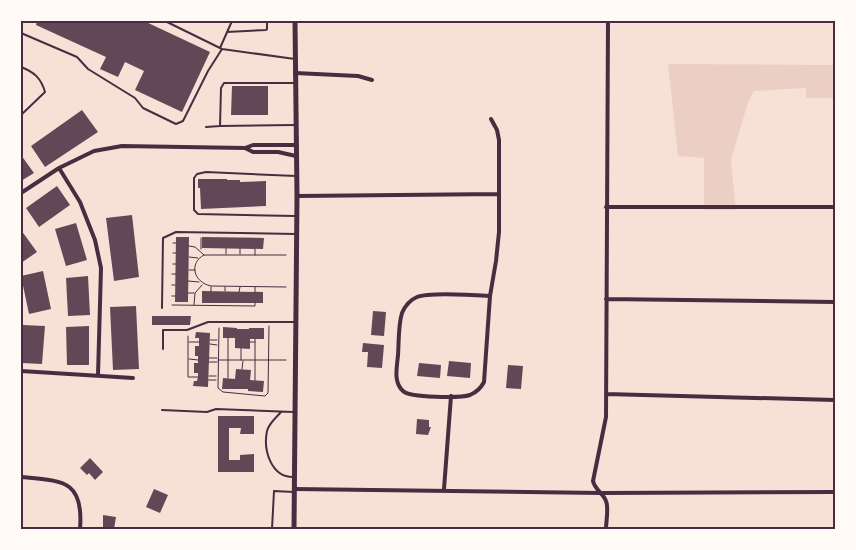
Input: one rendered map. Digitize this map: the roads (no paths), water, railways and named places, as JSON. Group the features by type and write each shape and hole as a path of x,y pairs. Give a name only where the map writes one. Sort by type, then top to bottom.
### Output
{"street":[{"path":"294,529 297,196 295,21"},
{"path":"606,529 607,503 601,493 594,487 593,481 606,417 608,21"},
{"path":"295,73 358,76 372,80"},
{"path":"490,296 422,295 410,301 401,315 396,380 401,390 411,396 472,394 478,391 484,382 490,296 499,232 499,140 491,119"},
{"path":"21,193 59,168 94,151 122,146 246,148 253,145 296,145"},
{"path":"246,148 253,152 278,152 296,156"},
{"path":"59,168 80,202 95,240 101,268 98,375"},
{"path":"297,196 499,194"},
{"path":"606,207 835,207"},
{"path":"606,299 835,302"},
{"path":"21,371 133,378"},
{"path":"606,394 835,400"},
{"path":"444,490 451,396"},
{"path":"21,478 58,481 70,487 80,503 80,529"},
{"path":"294,490 601,493 835,492"}],"lane":[{"path":"165,21 221,49 295,58"},
{"path":"21,33 78,57 88,69 135,98 143,108 176,124 183,121 221,49 232,21"},
{"path":"227,32 266,30 268,29 267,21"},
{"path":"21,67 32,71 42,81 45,92 21,115"},
{"path":"220,126 220,88 224,83 295,83"},
{"path":"206,126 296,125"},
{"path":"296,176 206,172 197,174 194,178 194,210 198,214 296,216"},
{"path":"162,308 163,238 176,232 296,234"},
{"path":"163,349 163,330 187,330 208,322 296,322"},
{"path":"162,410 207,412 216,409 295,412"},
{"path":"281,412 273,420 268,430 269,460 280,474 286,477 294,477"},
{"path":"272,529 274,491 294,490"}]}
